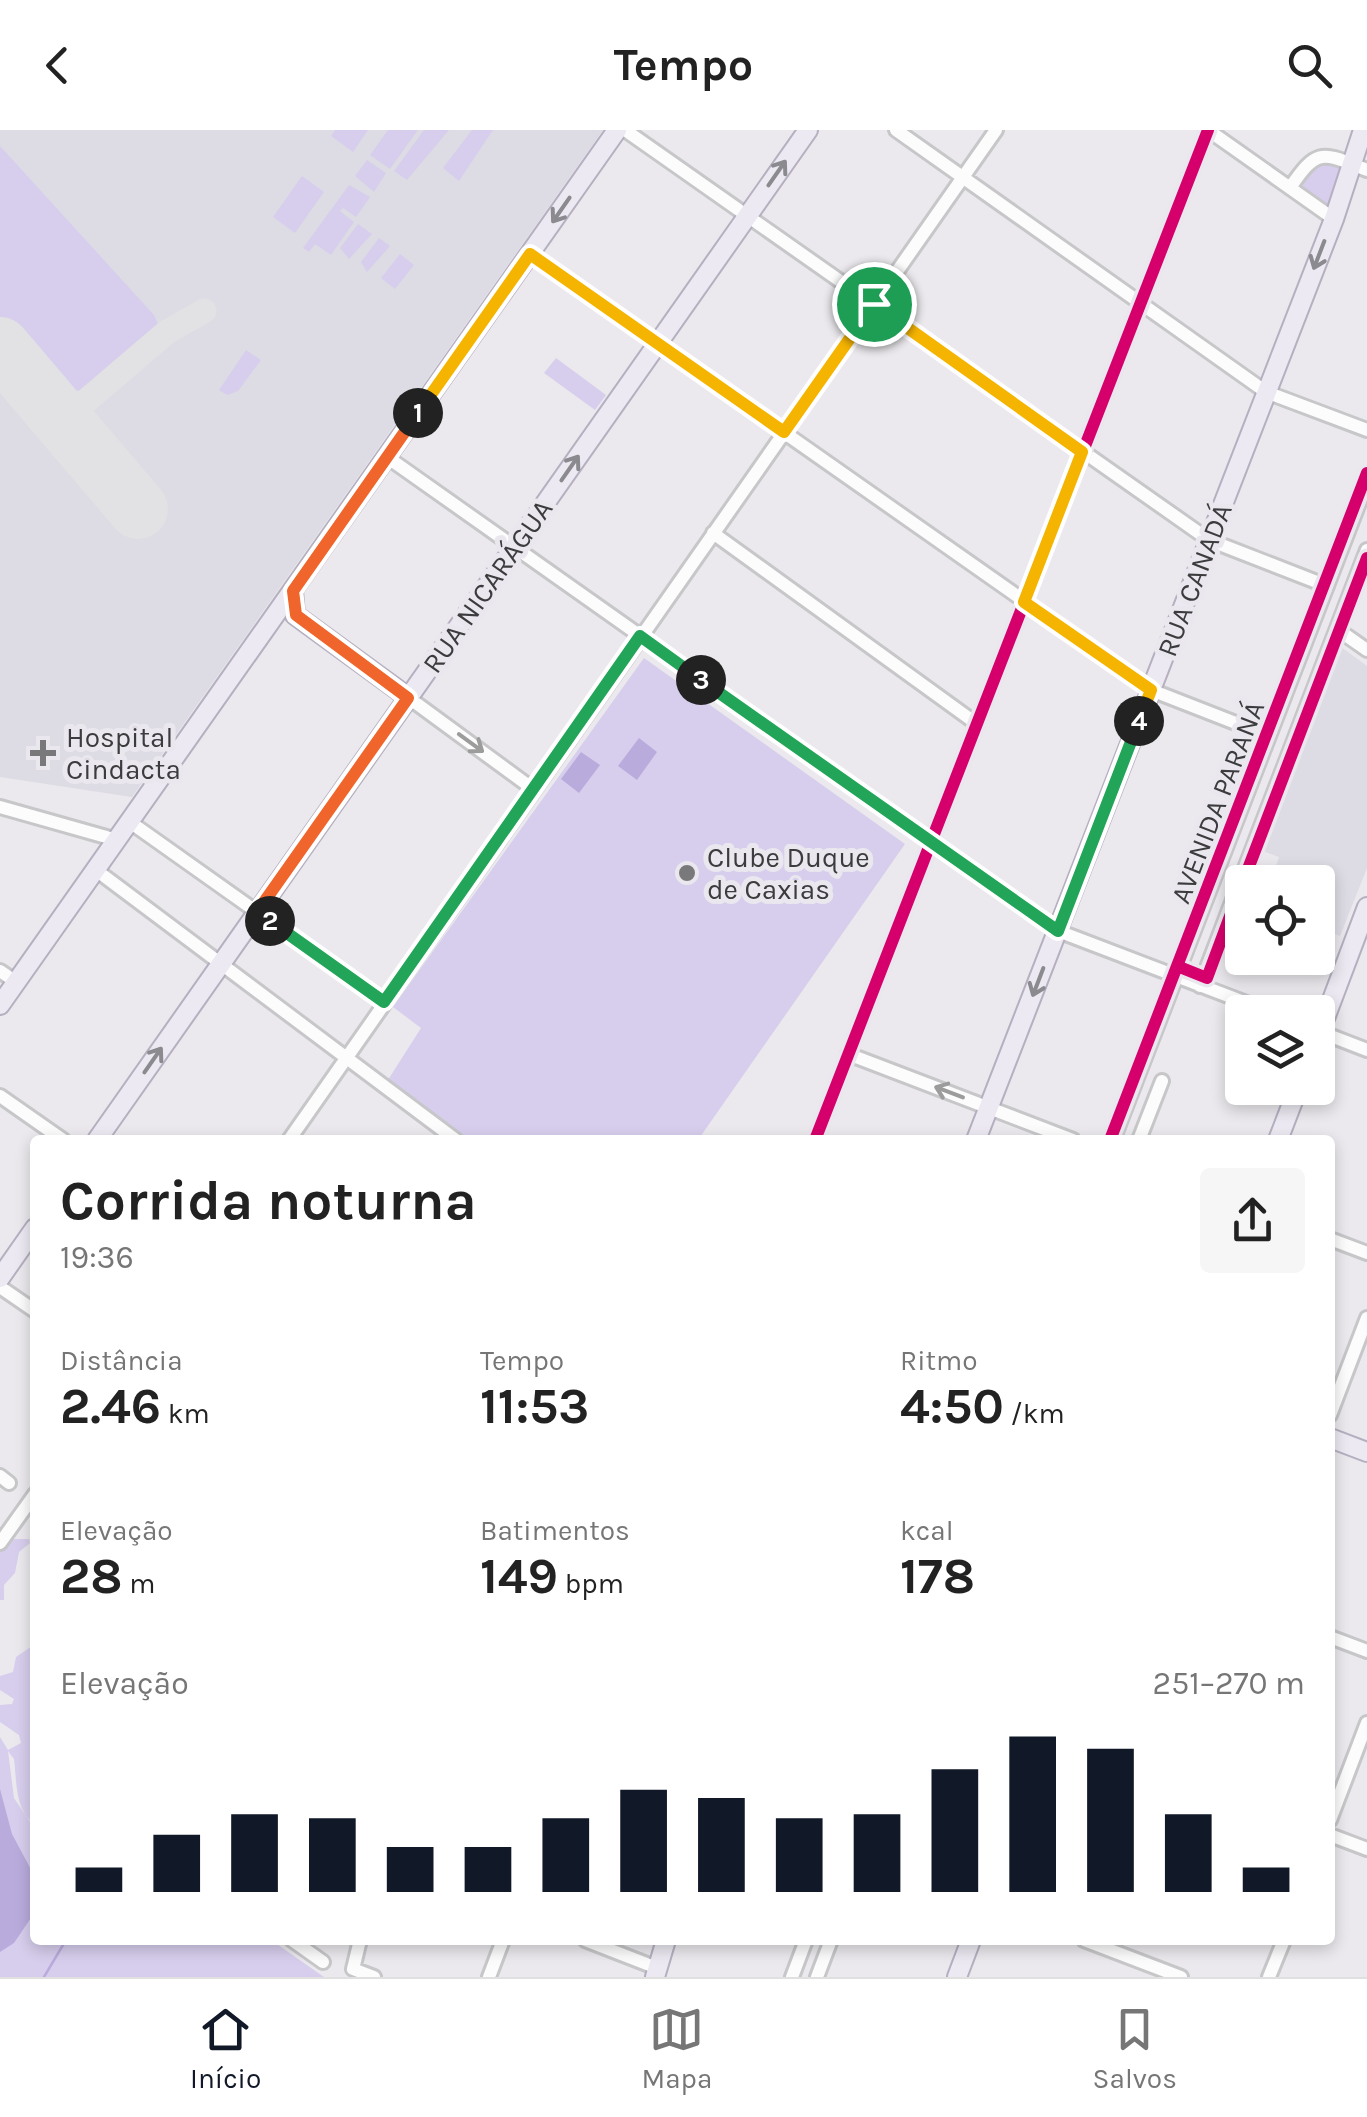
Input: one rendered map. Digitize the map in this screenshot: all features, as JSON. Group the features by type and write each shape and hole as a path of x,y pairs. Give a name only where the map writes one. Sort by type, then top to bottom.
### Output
{"main road":[{"path":"0,1005 617,130"},
{"name":"RUA NICARÁGUA","path":"101,1135 808,130"},
{"name":"RUA CANADÁ","path":"978,1135 1334,218 1359,167 1364,130"},
{"path":"293,591 296,615 408,698"},
{"path":"272,621 296,615"},
{"path":"1333,995 1366,915"},
{"path":"1280,1135 1291,1105"},
{"path":"0,1278 30,1235"},
{"path":"1335,1440 1367,1452"},
{"path":"656,1973 664,1945"},
{"path":"957,1977 969,1945"}],"street":[{"path":"626,130 1209,540 1327,586"},
{"path":"896,130 1266,392 1367,430"},
{"path":"291,1135 996,130"},
{"path":"816,1135 1208,130 1334,218"},
{"path":"1290,188 1306,163 1317,156 1359,167"},
{"path":"530,254 1151,690 1269,736"},
{"path":"387,458 1058,931 1225,995"},
{"name":"AVENIDA PARANÁ","path":"1188,981 1269,736 1367,482"},
{"path":"713,533 976,724"},
{"name":"AVENIDA PARANÁ","path":"1115,1135 1188,981 1367,550"},
{"path":"1337,629 1367,650"},
{"path":"408,698 533,789"},
{"path":"0,806 117,840"},
{"path":"130,822 384,1002"},
{"path":"96,870 449,1135"},
{"path":"0,971 16,982"},
{"path":"1335,1039 1367,1050"},
{"path":"848,1054 1060,1135"},
{"path":"1141,1135 1162,1081"},
{"path":"0,1096 56,1135"},
{"path":"1335,1241 1367,1253"},
{"path":"0,1286 30,1307"},
{"path":"1335,1401 1367,1318"},
{"path":"0,1543 30,1501"},
{"path":"1335,1639 1367,1651"},
{"path":"1335,1807 1367,1724"},
{"path":"1335,1837 1367,1849"},
{"path":"299,1945 323,1962"},
{"path":"359,1945 354,1968 374,1977"},
{"path":"489,1977 502,1945"},
{"path":"596,1945 656,1973"},
{"path":"792,1977 804,1945"},
{"path":"817,1977 829,1945"},
{"path":"1098,1945 1181,1977"},
{"path":"1122,1954 1126,1945"},
{"path":"1270,1977 1282,1945"}],"shaded area":[{"path":"0,130 603,130 132,797 0,777"},
{"path":"335,130 368,130 353,152 331,136"},
{"path":"388,130 418,130 390,169 370,155"},
{"path":"424,130 449,130 407,180 394,171"},
{"path":"472,130 493,130 459,181 443,168"},
{"path":"0,146 154,315 159,327 82,400 71,402 0,320"},
{"path":"1321,159 1342,165 1326,209 1296,188 1306,170"},
{"path":"367,160 386,173 374,192 355,176"},
{"path":"302,176 324,192 295,233 273,217"},
{"path":"349,185 370,197 356,217 343,208 340,211 354,222 331,255 315,244 309,252 303,248"},
{"path":"358,224 372,234 349,259 340,248"},
{"path":"379,238 390,246 367,272 361,262"},
{"path":"400,254 414,265 395,289 381,278"},
{"path":"246,350 261,360 238,391 227,395 219,390"},
{"path":"556,358 606,395 595,410 544,373"},
{"path":"1337,644 1367,666 1367,868 1340,936 1335,934 1335,865 1276,865 1279,857 1257,849"},
{"name":"Clube Duque de Caxias","path":"644,658 905,844 701,1135 464,1135 386,1083 421,1028 393,1007"},
{"path":"639,738 657,752 637,780 618,766"},
{"path":"581,752 600,765 579,793 561,779"},
{"path":"14,1539 29,1539 30,1543 19,1552 15,1573 4,1585 4,1600 0,1600 0,1551"},
{"path":"30,1647 30,1820 20,1803 14,1759 8,1751 14,1798 30,1822 30,1945 278,1945 324,1977 0,1977 0,1737 8,1750 21,1743 19,1735 0,1722 0,1705 12,1704 14,1699 0,1690 0,1676 13,1672 16,1657"},
{"path":"0,1789 12,1834 30,1868 30,1919 14,1943 0,1952"}],"waterway":[{"path":"44,1977 63,1945"}],"taxiway":[{"path":"48,401 64,407 85,402 167,332 204,311"}],"runway":[{"path":"0,347 138,509"}],"cycle path":[{"path":"817,1135 1208,130"},
{"path":"1112,1135 1367,473"},
{"path":"1250,865 1367,558"},
{"path":"1177,966 1207,978 1225,930"}],"place":[{"name":"Hospital Cindacta","path":"43,753"},
{"name":"Clube Duque de Caxias","path":"687,873"}],"route":[{"path":"530,254 784,432 874,304 1082,452 1024,602 1151,690 1058,931 640,636 384,1002 257,912 408,698 296,615 293,591 530,254"}]}
